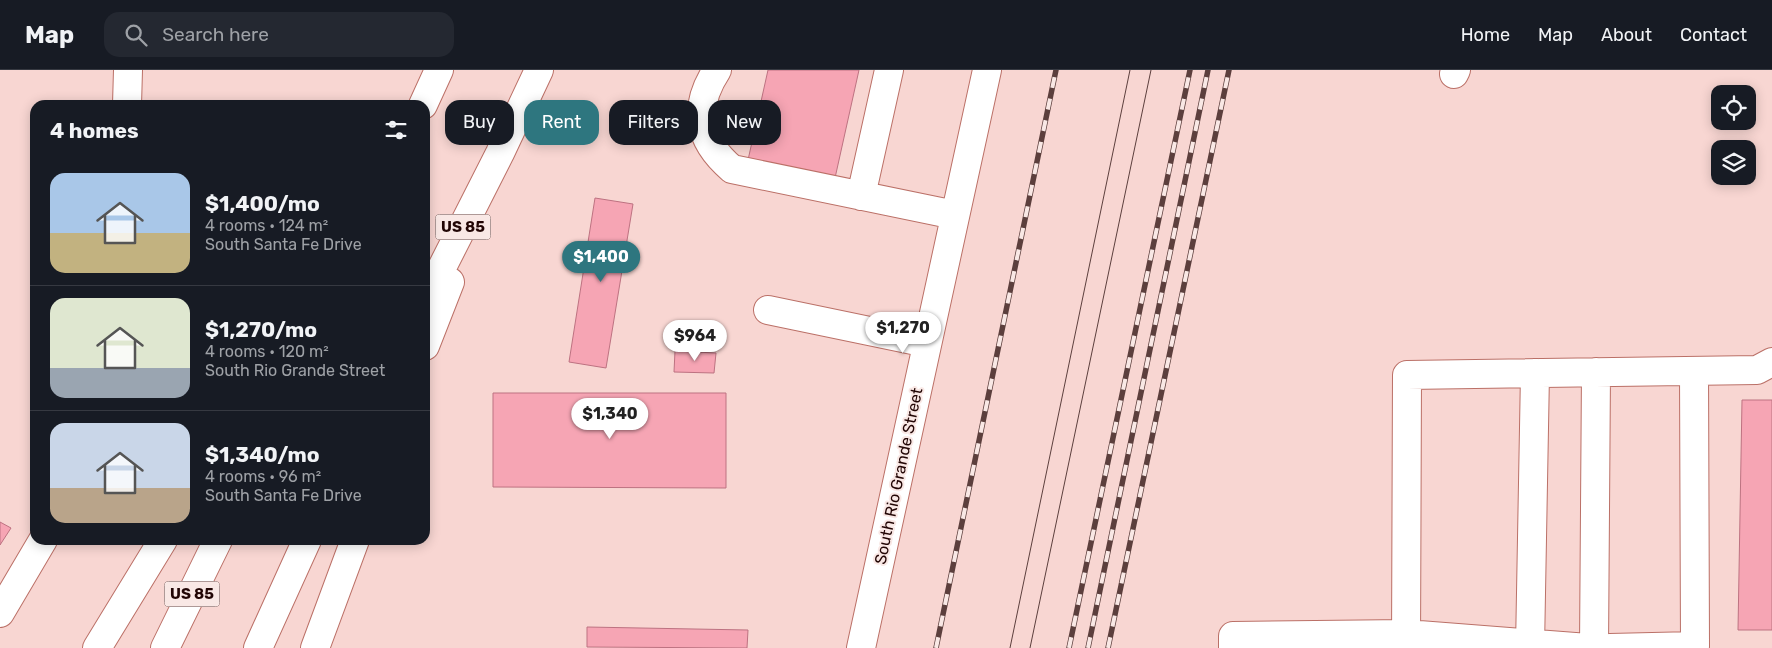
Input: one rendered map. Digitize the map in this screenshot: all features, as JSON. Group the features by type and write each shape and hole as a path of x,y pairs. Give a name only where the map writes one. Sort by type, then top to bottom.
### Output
{"main road":[{"path":"127,100 128,70"},
{"name":"US 85","path":"430,291 500,153 539,70"},
{"path":"717,70 710,80 702,100 701,121 707,140 718,157 732,169 955,215"},
{"path":"861,196 889,70"},
{"name":"South Rio Grande Street","path":"861,648 987,70"},
{"path":"419,100 437,74"},
{"path":"425,100 437,74"},
{"path":"430,333 500,153"},
{"path":"768,310 927,343"},
{"path":"1406,641 1407,375 1757,370 1772,362"},
{"path":"1610,648 1695,646 1694,371"},
{"path":"1594,648 1596,372"},
{"path":"1530,646 1535,374"},
{"path":"0,613 40,545"},
{"path":"97,648 161,545"},
{"name":"US 85","path":"165,648 216,545"},
{"path":"258,648 305,545"},
{"path":"315,648 353,545"},
{"path":"1233,648 1233,636 1309,642 1406,641 1588,648"}],"building":[{"path":"768,70 859,70 835,178 748,160 751,145 781,145 781,100 761,100"},
{"path":"595,198 633,204 606,368 569,362"},
{"path":"675,351 716,353 714,373 674,372"},
{"path":"493,393 726,393 726,488 493,487"},
{"path":"1742,400 1772,400 1772,630 1738,630"},
{"path":"0,522 11,528 0,545"},
{"path":"587,627 748,630 747,648 587,647"}],"tram line":[{"path":"1010,648 1130,70"},
{"path":"1030,648 1151,70"}],"railway":[{"path":"936,648 1056,70"},
{"path":"1069,648 1190,70"},
{"path":"1088,648 1208,70"},
{"path":"1108,648 1229,70"}]}
